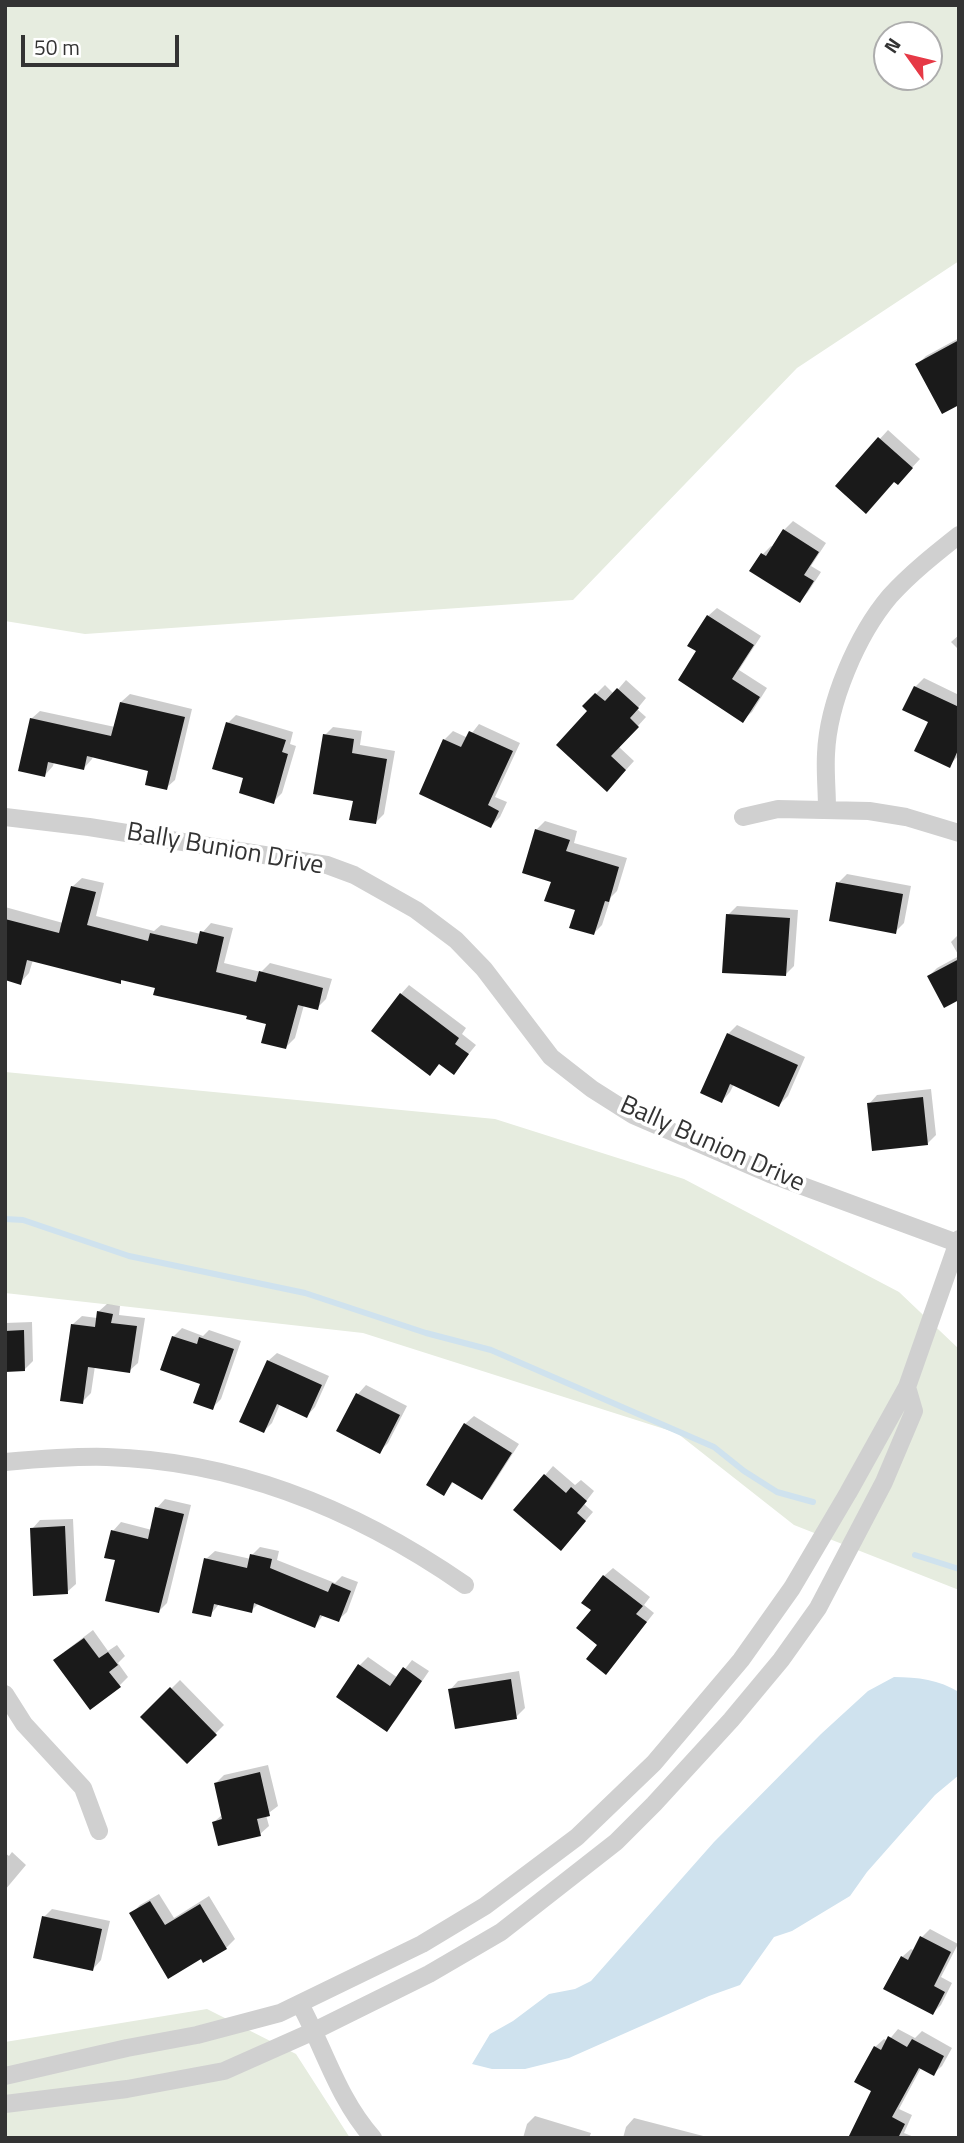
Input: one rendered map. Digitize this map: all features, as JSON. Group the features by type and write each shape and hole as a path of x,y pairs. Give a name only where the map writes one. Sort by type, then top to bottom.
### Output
{"street":[{"path":"827,809 826,752 836,696 858,644 889,597 923,564 959,535"},
{"path":"743,817 778,809 869,811 906,817 959,833"},
{"name":"Bally Bunion Drive","path":"5,817 89,827 327,865 354,875 416,910 456,940 484,969 551,1057 592,1089 633,1115 770,1174 958,1241"},
{"path":"5,2076 197,2035 280,2013 422,1944 485,1906 577,1837 654,1763 741,1660 792,1588 907,1387 958,1241"},
{"path":"5,2104 127,2089 224,2071 314,2031 429,1974 501,1932 616,1842 732,1720 781,1660 818,1608 884,1482 914,1411 907,1387"},
{"path":"5,1462 56,1457 108,1457 169,1462 229,1473 288,1490 345,1514 426,1558 464,1585"},
{"path":"5,1694 24,1724 83,1788 99,1831"},
{"path":"300,2004 330,2070 361,2125 373,2138"}],"shaded area":[{"path":"5,5 959,5 959,261 797,368 573,600 85,634 5,621"},
{"path":"5,1072 495,1119 684,1179 899,1292 959,1349 959,1590 794,1525 677,1433 363,1333 5,1293"},
{"path":"207,2009 296,2054 350,2138 5,2138 5,2042"}],"water":[{"path":"894,1677 928,1680 959,1692 959,1775 935,1795 867,1872 850,1896 792,1931 774,1937 740,1985 569,2058 525,2069 492,2069 472,2064 490,2034 513,2021 549,1994 575,1989 591,1981 714,1842 821,1734 868,1691"}],"building":[{"path":"959,340 959,405 942,414 915,364"},
{"path":"878,437 913,468 898,485 894,482 866,514 835,486"},
{"path":"783,529 819,552 804,575 814,581 800,603 749,571 761,553 766,556"},
{"path":"707,615 754,645 732,679 760,697 743,723 678,680 696,651 687,646"},
{"path":"914,686 959,707 959,748 950,768 914,751 928,722 902,710"},
{"path":"617,688 639,708 630,718 639,727 611,756 626,770 607,792 556,745 587,711 582,706 595,693 605,701"},
{"path":"120,702 185,717 167,790 145,785 148,771 87,756 84,770 48,762 45,777 18,771 30,718 111,736"},
{"path":"226,722 286,740 282,752 288,754 274,804 239,793 243,778 212,769"},
{"path":"469,731 513,751 488,805 499,811 491,828 419,794 443,739 461,747"},
{"path":"323,734 354,739 352,753 387,759 376,824 349,820 353,801 313,794"},
{"path":"535,829 570,840 566,851 619,867 609,902 605,901 594,935 569,928 575,910 544,901 551,882 522,873"},
{"path":"836,882 903,894 896,934 829,921"},
{"path":"71,886 96,892 87,925 148,941 150,933 197,944 200,931 224,937 216,972 256,982 259,971 323,988 318,1010 298,1005 286,1049 261,1043 266,1024 246,1019 247,1016 153,995 155,988 121,980 121,984 27,960 21,985 5,980 5,919 59,933"},
{"path":"726,914 790,918 786,976 722,973"},
{"path":"959,959 959,1000 944,1008 927,976"},
{"path":"400,993 459,1038 455,1044 469,1054 454,1075 439,1064 430,1076 371,1031"},
{"path":"727,1033 798,1065 779,1107 730,1084 722,1103 700,1093"},
{"path":"923,1097 928,1145 872,1151 867,1103"},
{"path":"97,1311 113,1314 111,1323 137,1326 130,1373 88,1367 83,1404 60,1401 71,1324 95,1327"},
{"path":"24,1330 25,1371 5,1372 5,1331"},
{"path":"172,1336 197,1344 199,1337 234,1349 213,1410 193,1403 200,1384 160,1370"},
{"path":"267,1360 322,1385 307,1418 277,1404 264,1433 239,1422"},
{"path":"356,1393 400,1415 380,1454 336,1431"},
{"path":"464,1423 512,1453 482,1500 452,1482 444,1496 426,1485"},
{"path":"544,1474 566,1493 571,1487 587,1501 577,1513 586,1521 561,1551 513,1510"},
{"path":"155,1507 184,1514 159,1613 105,1601 115,1560 104,1558 111,1530 148,1539"},
{"path":"65,1526 68,1594 33,1596 30,1528"},
{"path":"250,1554 272,1559 270,1568 328,1592 332,1583 351,1591 339,1622 320,1615 315,1628 254,1603 252,1613 214,1604 211,1617 192,1613 204,1558 247,1568"},
{"path":"603,1575 643,1606 636,1614 647,1622 606,1675 586,1659 597,1645 576,1628 591,1610 581,1603"},
{"path":"84,1638 99,1658 108,1652 118,1665 109,1672 121,1687 90,1710 53,1660"},
{"path":"358,1664 390,1686 403,1667 422,1681 387,1732 336,1697"},
{"path":"511,1679 517,1719 455,1729 448,1689"},
{"path":"170,1687 217,1735 187,1764 140,1717"},
{"path":"260,1772 270,1816 257,1819 261,1836 218,1846 212,1822 222,1819 214,1783"},
{"path":"150,1901 165,1925 200,1904 227,1949 203,1963 201,1959 168,1979 129,1913"},
{"path":"42,1916 102,1929 93,1971 33,1958"},
{"path":"920,1936 951,1952 934,1986 945,1992 933,2015 883,1989 901,1956 908,1960"},
{"path":"888,2036 907,2047 912,2039 944,2056 934,2076 919,2068 892,2117 905,2124 898,2138 848,2138 871,2091 854,2082 874,2046 881,2050"}],"waterway":[{"path":"5,1219 23,1220 129,1256 305,1293 426,1333 491,1350 714,1447 777,1492 813,1502"},
{"path":"915,1555 959,1569"}]}
